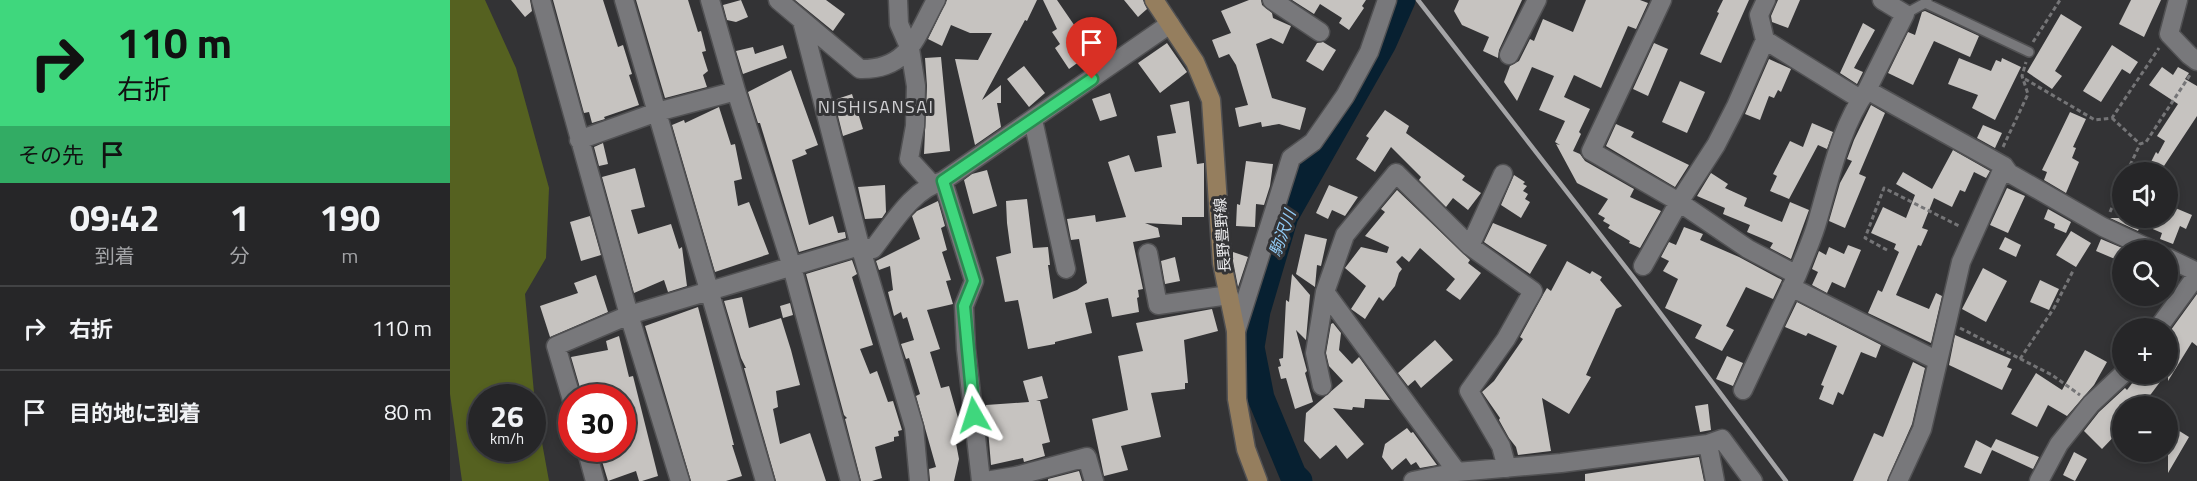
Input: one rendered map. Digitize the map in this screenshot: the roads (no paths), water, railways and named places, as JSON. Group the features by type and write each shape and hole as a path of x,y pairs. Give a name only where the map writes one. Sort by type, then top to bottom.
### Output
{"main road":[{"name":"長野豊野線","path":"1154,0 1195,62 1211,100 1222,263 1236,331 1237,399 1246,449 1258,481"}],"street":[{"path":"541,0 629,315 680,481"},
{"path":"624,0 765,481"},
{"path":"710,0 736,91 792,267 850,481"},
{"path":"778,0 860,69 875,69 896,62 910,49 936,0"},
{"path":"898,0 899,24 910,49 916,86 915,126 909,159 937,182 974,281 964,306 966,350 981,481"},
{"path":"1272,0 1320,32"},
{"path":"1236,331 1291,158 1313,142 1345,96 1369,52 1387,0"},
{"path":"1509,55 1537,0"},
{"path":"1662,0 1591,151 1679,202 1794,281 1938,361"},
{"path":"1643,266 1679,202 1716,145 1736,106 1765,39 1760,15 1767,0"},
{"path":"1743,390 1794,281 1818,222 1835,157 1863,95 1905,14 1882,0"},
{"path":"2178,0 2169,34 2188,55 2194,67"},
{"path":"802,21 860,246 914,427 919,481"},
{"path":"567,384 556,346 629,315 860,246 873,249 915,196 1033,120 1170,24"},
{"path":"1765,39 1863,95 2004,166 2009,173 2103,227 2131,240"},
{"path":"579,140 657,112 736,91"},
{"path":"1033,120 1066,269"},
{"path":"1898,481 1922,429 1961,262 2004,166"},
{"path":"1322,386 1315,353 1324,292 1345,236 1396,173 1470,246 1533,291 1506,339 1469,392 1501,446 1507,468"},
{"path":"1470,246 1503,174"},
{"path":"1148,253 1158,305 1228,295"},
{"path":"2165,318 2197,274 2178,264"},
{"path":"1324,292 1457,472"},
{"path":"2039,481 2059,444 2091,404 2112,384"},
{"path":"1413,481 1457,472 1708,444 1722,439 1753,481"},
{"path":"1708,444 1714,481"},
{"path":"986,481 1016,479 1087,457 1094,481"},
{"path":"590,462 595,481"}],"lane":[{"path":"1905,14 1926,2 2029,52"}],"waterway":[{"name":"駒沢川","path":"1299,481 1293,475 1261,398 1251,347 1257,311 1285,216 1383,43 1402,0"}],"railway":[{"path":"1418,0 1633,277 1786,481"}],"district":[{"name":"NISHISANSAI","path":"876,106"}]}
